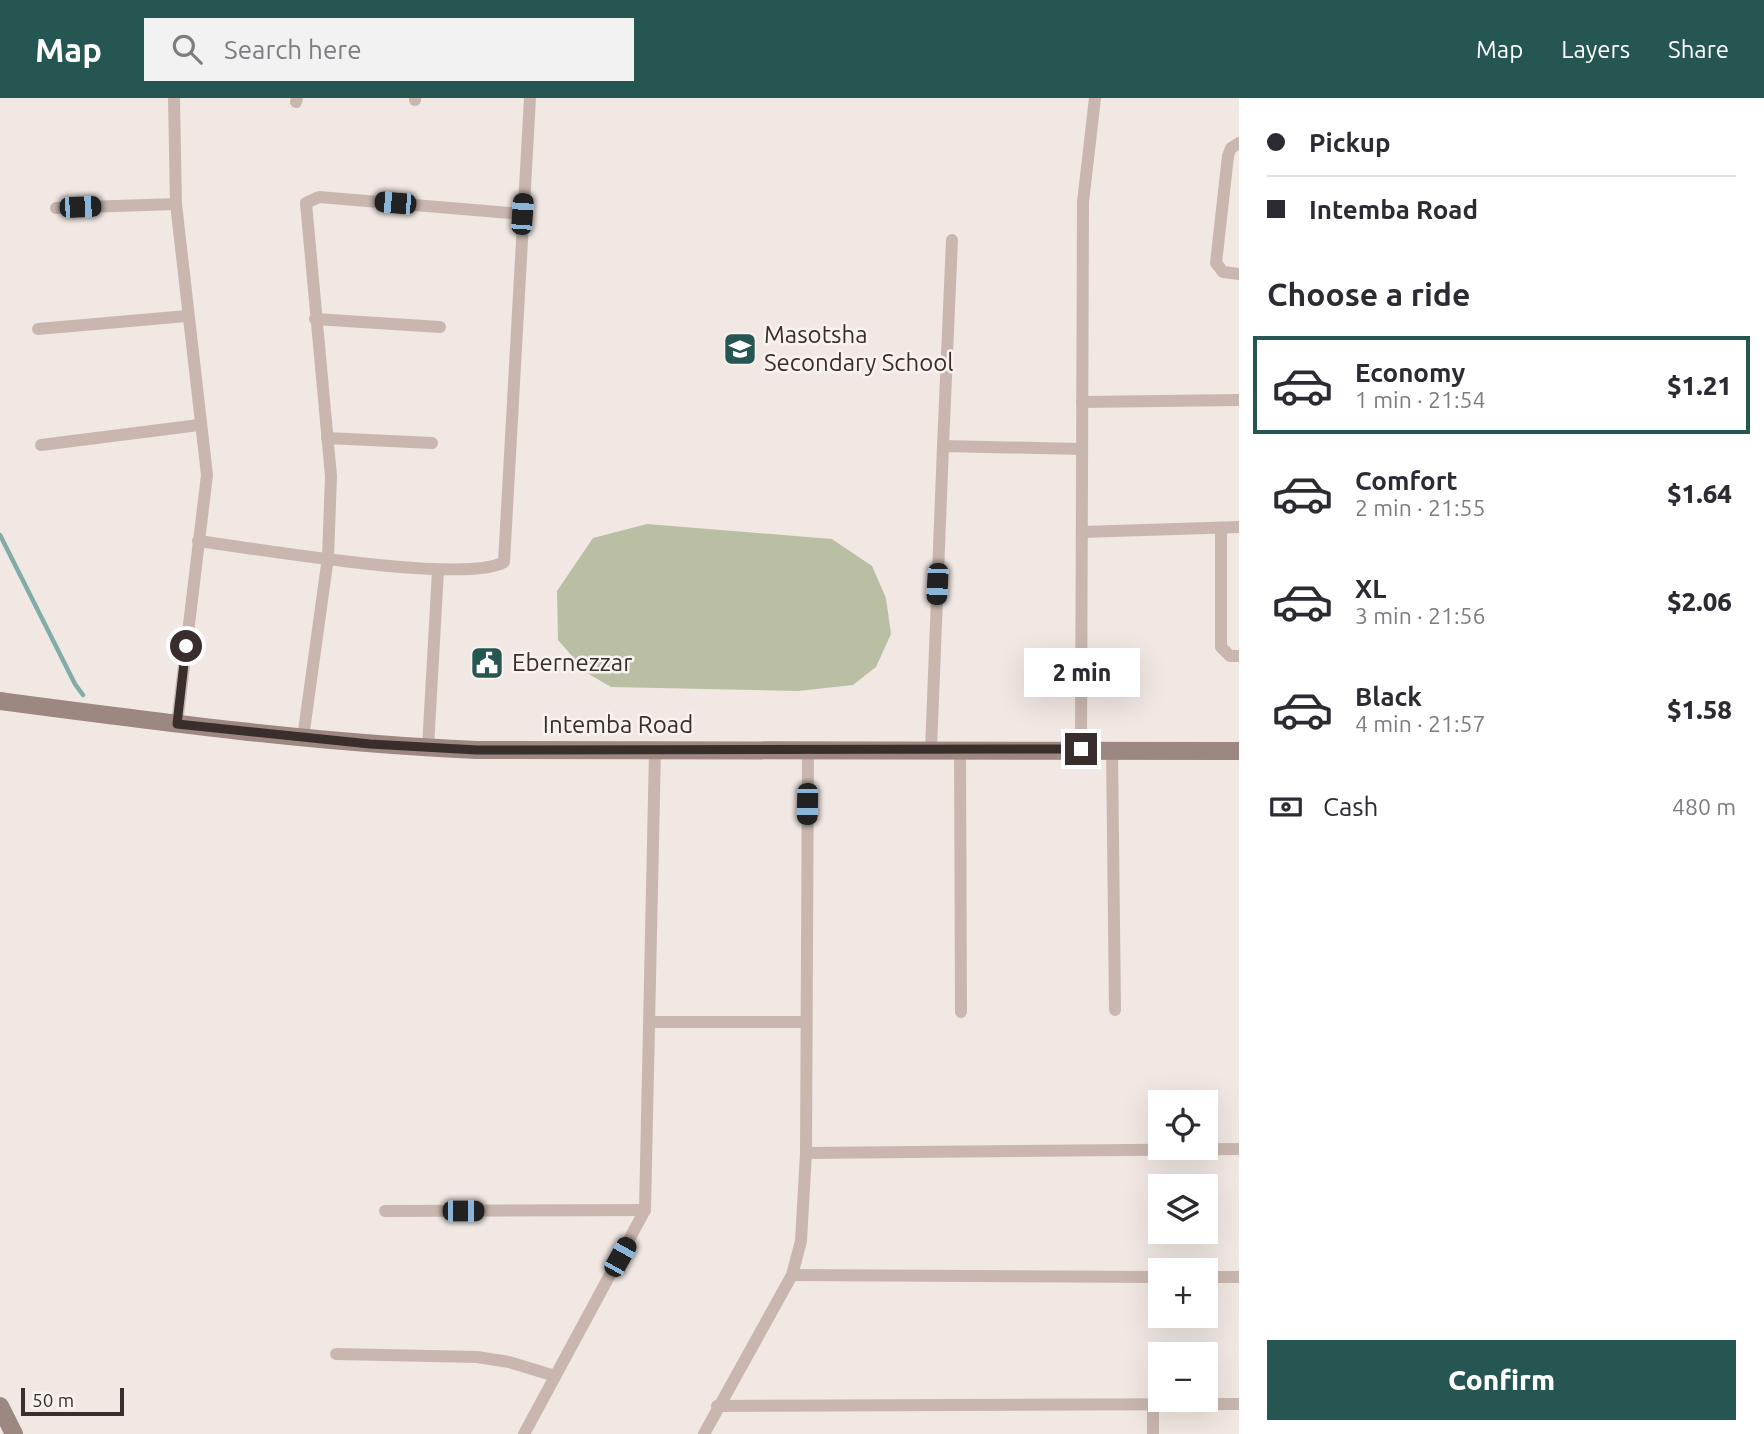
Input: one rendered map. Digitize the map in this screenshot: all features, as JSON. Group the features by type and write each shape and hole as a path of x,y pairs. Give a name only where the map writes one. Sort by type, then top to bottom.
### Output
{"street":[{"path":"174,98 176,204 199,425 207,475 177,724"},
{"path":"198,541 438,571 495,568 504,562 507,554 522,214 530,98"},
{"path":"1081,749 1083,185 1095,98"},
{"path":"1239,143 1231,148 1228,156 1216,263 1223,272 1239,274"},
{"path":"303,738 328,557 331,476 306,203 311,198 522,214"},
{"path":"56,208 176,204"},
{"path":"931,750 953,240"},
{"path":"38,329 187,316"},
{"path":"315,319 440,327"},
{"path":"1082,402 1239,400"},
{"path":"41,445 199,425"},
{"path":"327,438 432,443"},
{"path":"943,446 1081,449"},
{"path":"1082,532 1239,527"},
{"path":"1221,529 1221,647 1230,656 1239,656"},
{"path":"428,747 438,571"},
{"name":"Intemba Road","path":"0,701 303,738 428,747 1239,751"},
{"path":"524,1434 645,1210 655,750"},
{"path":"704,1434 717,1406 792,1275 801,1241 806,1153 808,750"},
{"path":"960,750 961,1012"},
{"path":"1112,750 1115,1010"},
{"path":"650,1022 805,1022"},
{"path":"806,1153 1239,1149"},
{"path":"385,1211 645,1210"},
{"path":"792,1275 1148,1277"},
{"path":"1218,1277 1239,1278"},
{"path":"336,1354 477,1357 509,1362 555,1376"},
{"path":"1218,1404 1239,1404"},
{"path":"717,1406 1148,1405"},
{"path":"0,1406 14,1434"},
{"path":"1153,1412 1153,1434"}],"green space":[{"path":"647,524 832,539 872,566 886,598 891,634 876,667 853,685 798,691 611,687 587,673 558,640 557,591 593,538"}],"waterway":[{"path":"0,535 83,695"}],"place":[{"name":"Masotsha Secondary School","path":"740,349"},
{"name":"Ebernezzar","path":"487,663"}],"route":[{"path":"186,646 177,724 248,733 477,750 1081,749"}]}
